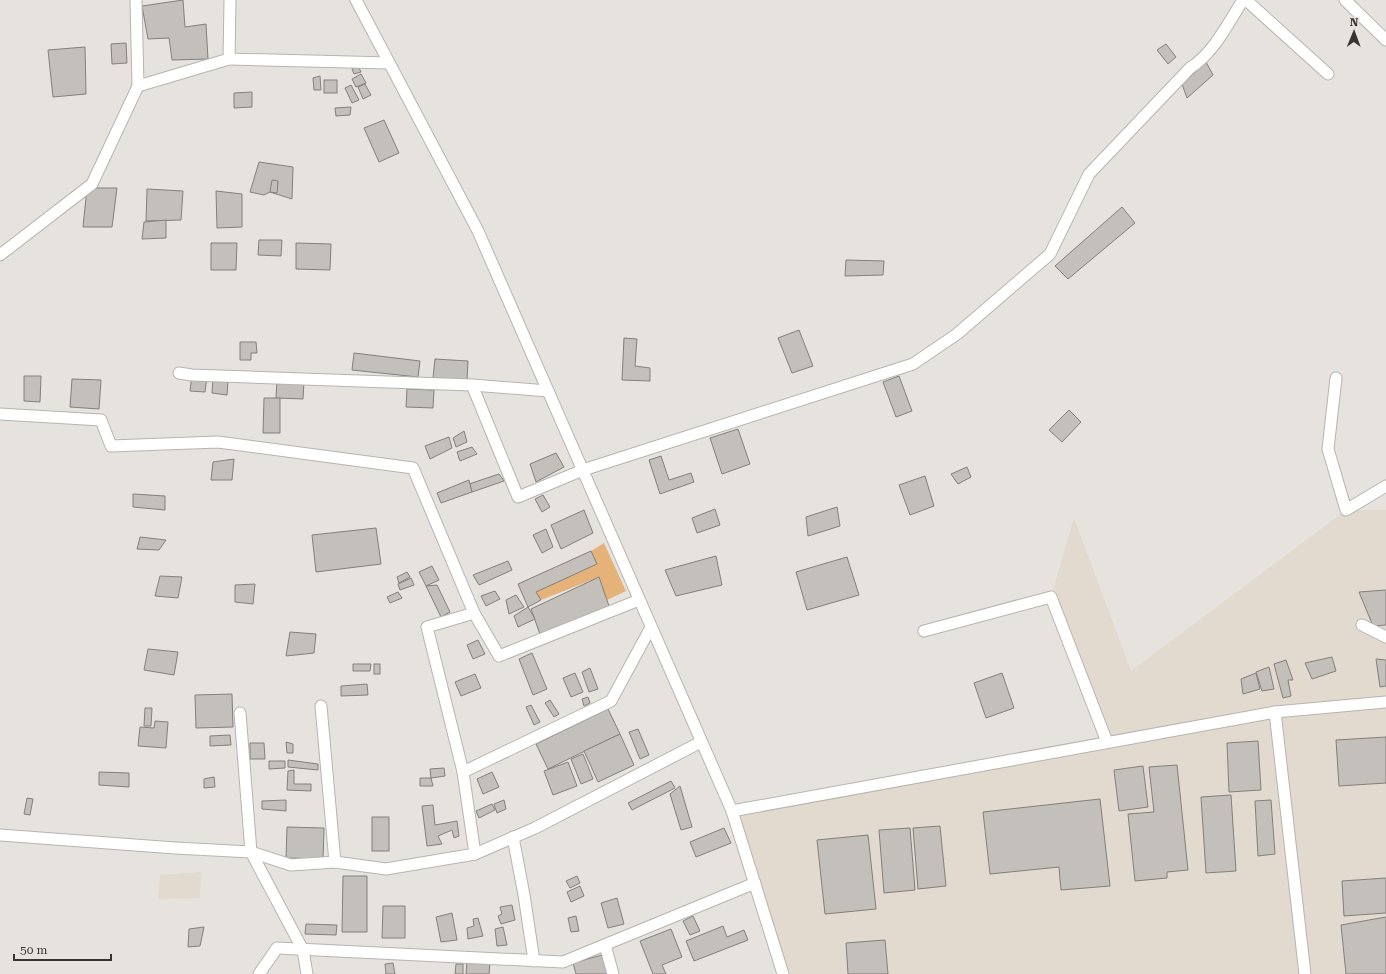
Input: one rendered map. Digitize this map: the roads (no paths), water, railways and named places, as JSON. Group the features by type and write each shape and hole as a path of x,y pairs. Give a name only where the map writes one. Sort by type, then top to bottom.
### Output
{"street":[{"path":"0,255 92,184 138,86 136,0"},
{"path":"229,59 230,0"},
{"path":"356,0 478,231 583,470 732,811 783,974"},
{"path":"472,385 518,497 583,470 913,364 957,334 1050,254 1089,174 1190,68 1200,62 1214,45 1245,0 1328,74"},
{"path":"1345,0 1386,40"},
{"path":"138,86 229,59 389,63"},
{"path":"179,373 192,375 472,385 548,391"},
{"path":"1336,378 1328,449 1346,510 1386,486"},
{"path":"0,414 101,420 111,446 218,442 413,468 474,613 499,656 639,600"},
{"path":"924,630 1051,597 1107,742"},
{"path":"474,613 427,627 463,772 475,854"},
{"path":"1362,625 1386,637"},
{"path":"463,772 611,702 651,627"},
{"path":"732,811 1275,712 1386,702"},
{"path":"321,706 335,862"},
{"path":"1275,712 1304,974"},
{"path":"240,713 251,852 303,950 307,974"},
{"path":"0,835 251,852 291,865 335,862 386,869 475,854 535,828 701,742"},
{"path":"513,837 534,961"},
{"path":"259,974 277,948 563,962 754,883"},
{"path":"605,944 613,974"}]}
